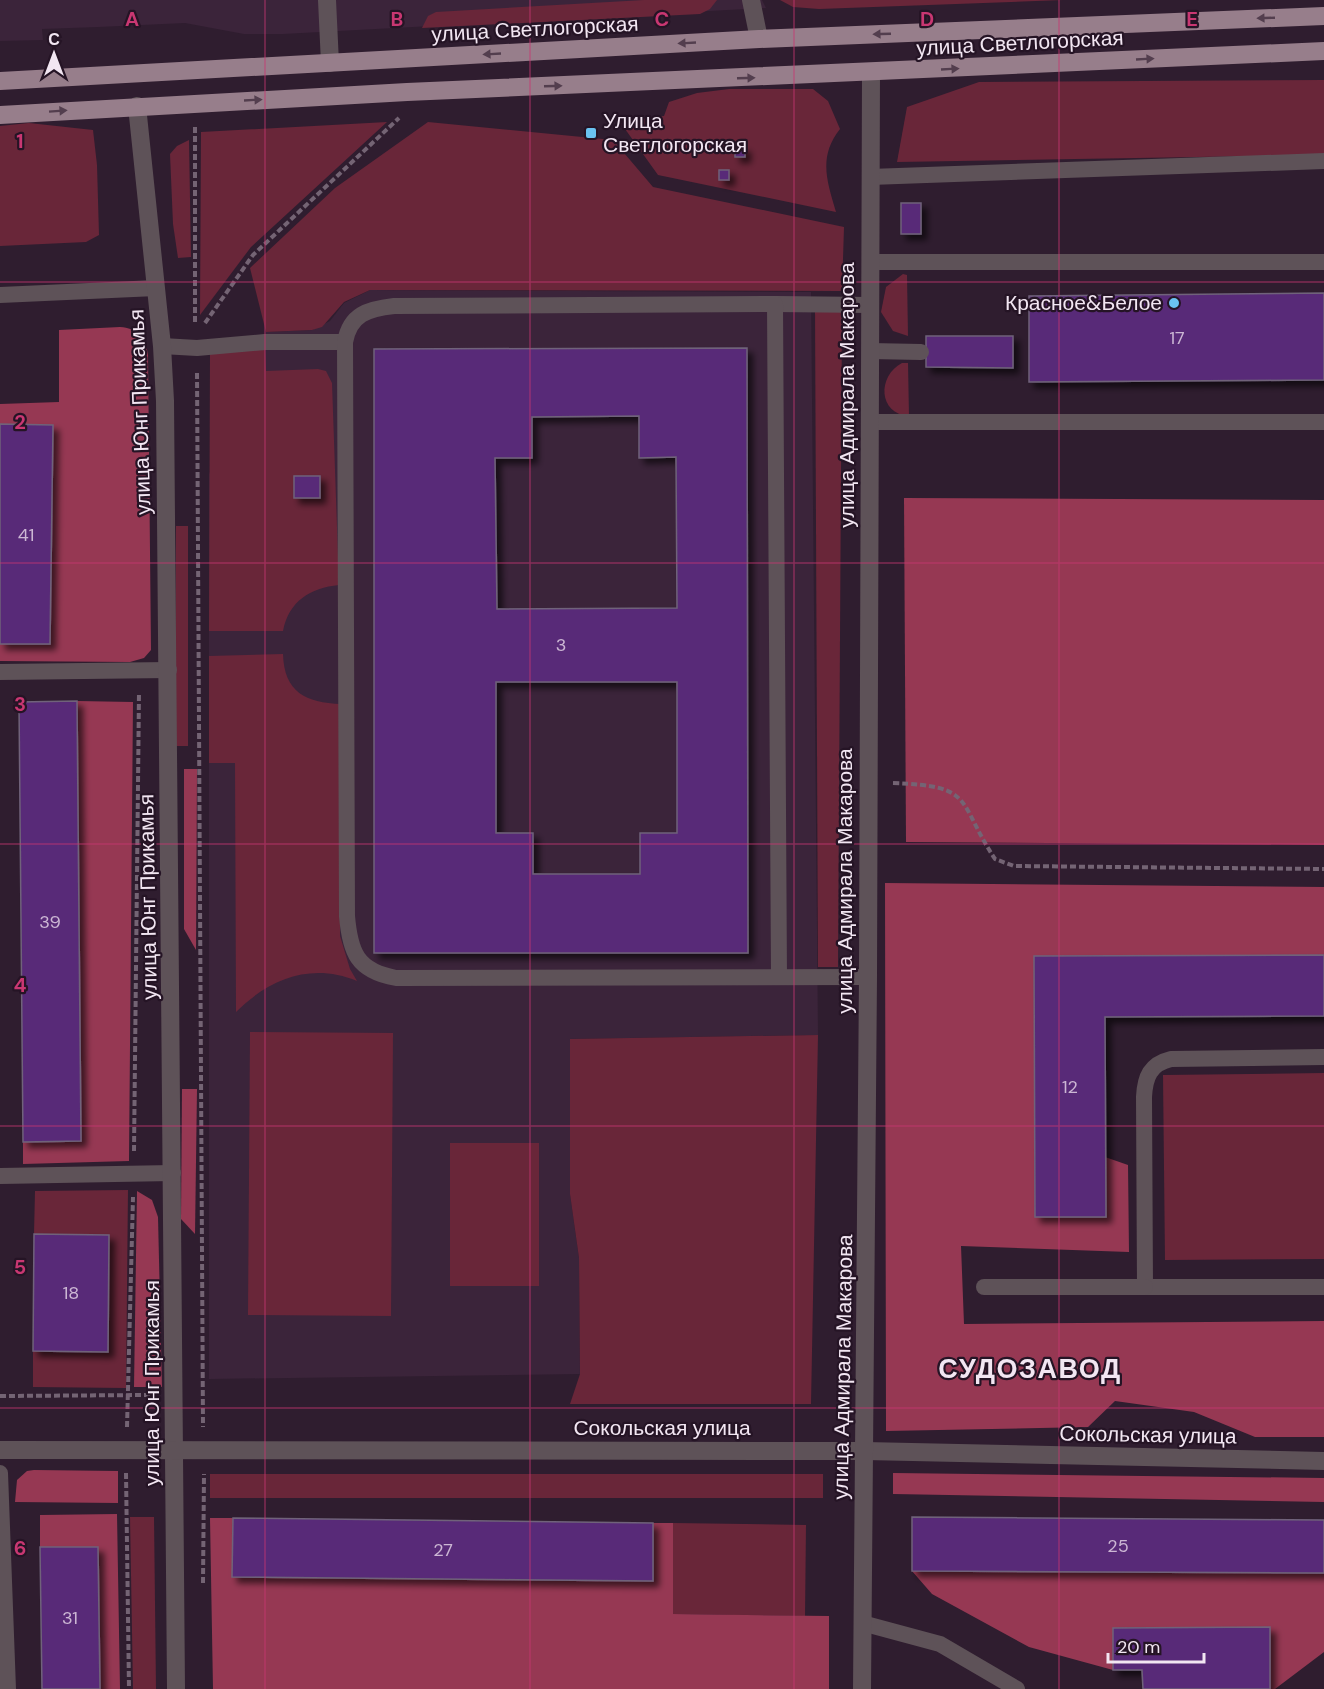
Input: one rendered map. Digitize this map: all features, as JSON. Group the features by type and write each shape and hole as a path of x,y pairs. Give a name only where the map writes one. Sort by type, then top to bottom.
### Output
{"main road":[{"name":"улица Светлогорская","path":"0,81 759,39 1324,16"},
{"name":"улица Светлогорская","path":"0,115 137,106 1324,51"}],"street":[{"path":"327,0 330,63"},
{"path":"751,0 759,39"},
{"name":"улица Адмирала Макарова","path":"862,1689 868,977 871,73"},
{"name":"улица Юнг Прикамья","path":"137,106 162,346 169,670 176,1689"},
{"name":"Сокольская улица","path":"0,1450 865,1451 1324,1461"}],"lane":[{"path":"870,177 1324,161"},
{"path":"870,262 1324,262"},
{"path":"0,295 156,288"},
{"path":"776,304 779,977"},
{"path":"868,977 396,978 381,975 361,962 353,949 347,916 345,342 347,330 358,315 377,308 394,306 870,305"},
{"path":"162,346 196,342 345,342"},
{"path":"870,351 921,352"},
{"path":"869,423 1324,422"},
{"path":"0,672 169,670"},
{"path":"1144,1287 1144,1097 1145,1083 1150,1070 1159,1062 1186,1058 1324,1057"},
{"path":"0,1176 173,1173"},
{"path":"984,1287 1324,1287"},
{"path":"0,1473 8,1689"},
{"path":"862,1623 940,1644 1017,1689"}],"path":[{"path":"196,342 253,255 399,117"},
{"path":"203,1586 195,127 207,126"},
{"path":"868,782 927,784 947,789 966,803 996,859 1014,866 1324,869"},
{"path":"0,1396 202,1395"}],"shaded area":[{"path":"0,0 762,0 766,8 283,34 244,34 185,23 42,29 43,40 0,41"},
{"path":"644,0 717,0 710,9 700,14 422,28 428,16 436,12"},
{"path":"780,0 1063,0 819,9 793,7"},
{"path":"1324,80 1324,155 897,162 907,107 979,82"},
{"path":"729,89 813,89 828,101 840,129 829,149 826,169 836,212 658,175 620,122 664,116 669,102 697,93"},
{"path":"387,122 251,247 200,315 201,132"},
{"path":"428,122 613,140 653,187 844,227 842,291 370,290 344,302 322,327 312,330 266,332 250,268 335,188"},
{"path":"29,123 93,130 97,165 99,235 86,242 0,246 0,126"},
{"path":"189,140 191,257 178,258 173,224 170,154 177,146"},
{"path":"903,274 907,275 908,336 893,331 881,312 886,287"},
{"path":"370,290 811,292 818,1035 570,1039 570,1194 579,1258 580,1374 209,1379 209,474 265,349 266,332 312,330 330,321 344,303"},
{"path":"815,308 842,308 838,967 818,967"},
{"path":"120,327 131,329 139,334 148,354 151,650 144,658 130,662 0,661 0,644 50,644 0,424 0,404 59,402 59,330"},
{"path":"265,349 266,371 318,369 326,371 332,383 339,585 319,589 302,598 290,612 283,631 209,631 210,351"},
{"path":"902,363 908,363 909,416 891,409 884,394 888,376"},
{"path":"904,498 1324,500 1324,845 906,842"},
{"path":"176,526 188,526 188,746 175,746"},
{"path":"283,654 288,678 299,693 317,701 341,704 340,936 350,969 357,981 323,973 292,977 262,991 236,1012 235,763 209,763 209,656"},
{"path":"77,701 133,702 129,1161 23,1164 23,1142 81,1141"},
{"path":"184,769 197,769 196,950 184,929"},
{"path":"885,883 1324,887 1324,955 1034,956 1035,1217 1105,1216 1105,1157 1128,1165 1129,1252 961,1246 964,1324 1324,1321 1324,1437 1255,1437 1194,1412 1115,1401 1088,1427 886,1431"},
{"path":"250,1032 393,1033 391,1316 248,1315"},
{"path":"818,1035 811,1404 570,1404 580,1374 579,1258 570,1194 570,1039"},
{"path":"1324,1073 1324,1259 1165,1260 1163,1075"},
{"path":"182,1089 197,1089 195,1234 181,1219"},
{"path":"450,1143 539,1143 539,1286 450,1286"},
{"path":"128,1190 126,1388 33,1387 33,1351 108,1351 109,1235 34,1234 35,1191"},
{"path":"137,1191 152,1200 158,1217 162,1387 134,1387"},
{"path":"27,1471 118,1471 118,1503 15,1502 17,1480"},
{"path":"893,1473 1324,1478 1324,1502 893,1494"},
{"path":"210,1474 823,1474 823,1498 210,1498"},
{"path":"117,1514 120,1689 100,1689 98,1547 40,1547 40,1515"},
{"path":"130,1517 154,1517 156,1689 133,1689"},
{"path":"210,1518 233,1518 233,1577 652,1581 653,1523 673,1523 673,1614 829,1616 829,1689 213,1689"},
{"path":"673,1523 806,1525 805,1616 673,1614"},
{"path":"912,1571 1324,1573 1324,1652 1275,1689 1270,1689 1270,1627 1113,1628 1113,1670 1029,1647 932,1594"}],"building":[{"path":"735,147 745,147 745,157 735,157"},
{"path":"719,170 729,170 729,180 719,180"},
{"path":"901,203 921,203 921,234 901,234"},
{"path":"1324,293 1324,380 1029,382 1029,296"},
{"path":"926,336 1013,336 1013,368 926,367"},
{"path":"747,348 748,953 374,953 374,349","holes":["639,416 639,458 676,457 677,608 497,609 495,458 532,458 532,417","496,682 677,682 677,833 640,833 640,874 533,874 533,833 496,833"]},
{"path":"0,424 53,425 50,644 0,644"},
{"path":"294,476 320,476 320,498 294,498"},
{"path":"77,701 81,1141 23,1142 19,702"},
{"path":"1324,955 1324,1016 1105,1017 1106,1217 1035,1217 1034,956"},
{"path":"34,1234 109,1235 108,1352 33,1351"},
{"path":"912,1517 1324,1520 1324,1573 912,1571"},
{"path":"233,1518 653,1523 653,1581 232,1577"},
{"path":"40,1547 98,1547 100,1689 42,1689"},
{"path":"1270,1627 1270,1689 1143,1689 1142,1670 1113,1670 1113,1628"}],"place":[{"name":"Улица Светлогорская","path":"591,133"},
{"name":"Красное&Белое","path":"1174,303"}],"district":[{"name":"СУДОЗАВОД","path":"1030,1368"}]}
